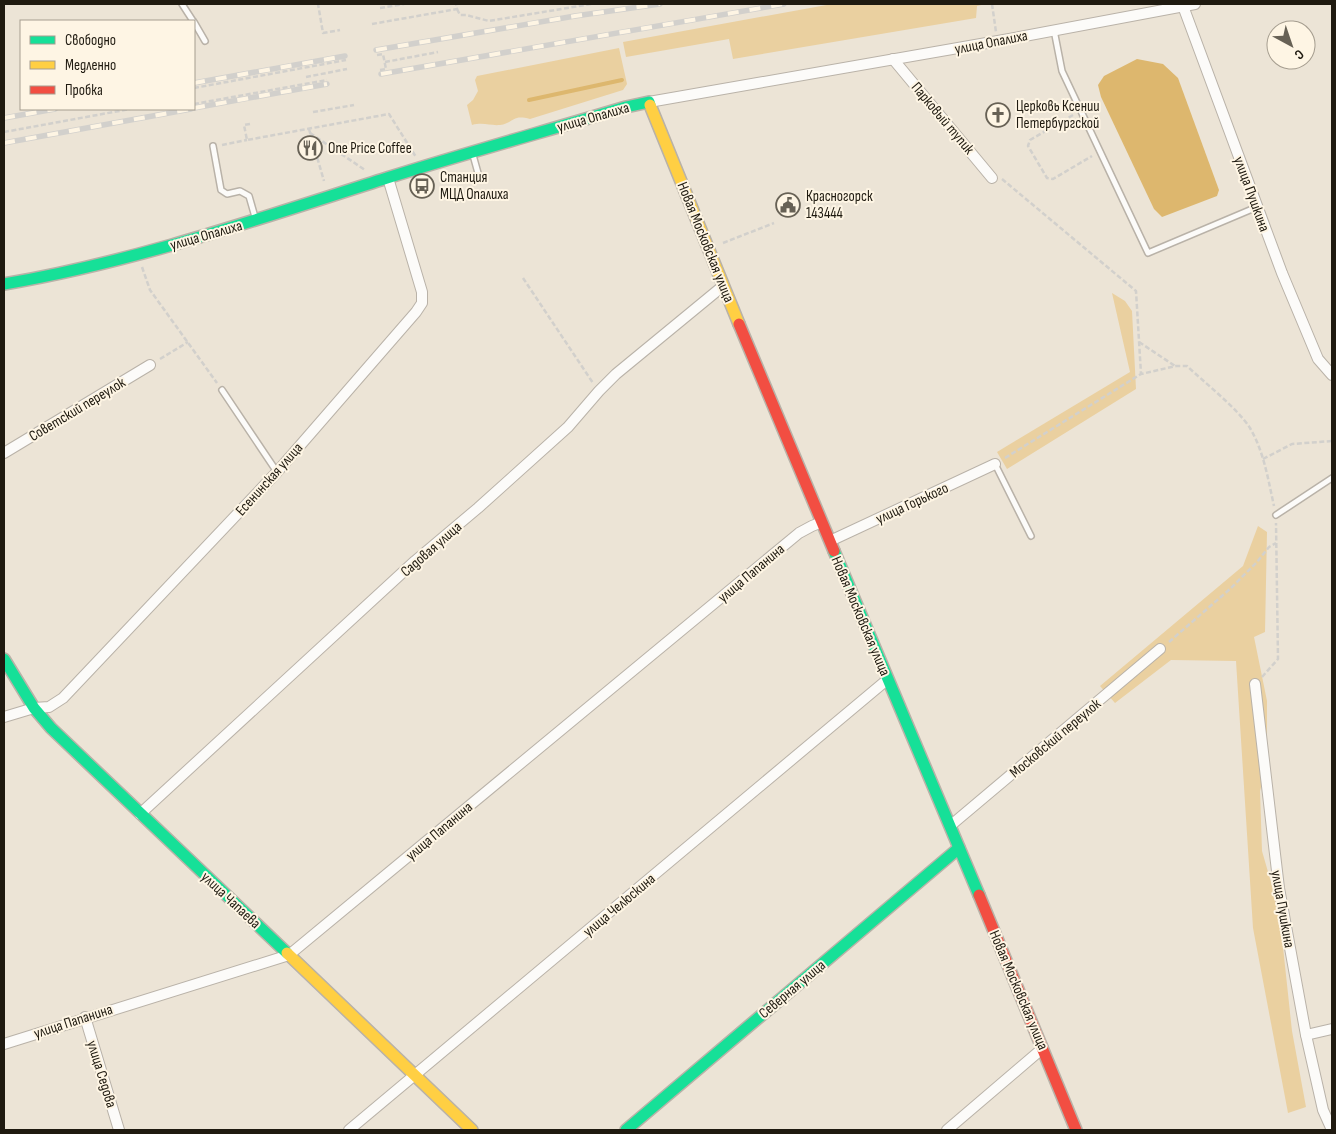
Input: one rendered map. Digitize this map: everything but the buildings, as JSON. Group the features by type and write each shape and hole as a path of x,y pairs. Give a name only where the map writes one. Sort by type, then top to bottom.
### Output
{"street":[{"name":"улица Опалиха","path":"4,284 124,258 256,220 472,152 626,107 1195,4"},
{"name":"улица Пушкина","path":"1183,6 1282,272 1318,359 1332,375"},
{"name":"Парковый тупик","path":"893,59 992,178"},
{"name":"Новая Московская улица","path":"649,102 723,286 1044,1048 1076,1130"},
{"name":"Есенинская улица","path":"4,717 34,708 49,707 63,698 277,472 416,312 422,303 422,292 388,178"},
{"name":"Садовая улица","path":"140,814 415,561 478,508 568,426 616,374 723,286"},
{"name":"Советский переулок","path":"4,453 150,365"},
{"name":"улица Горького","path":"830,541 995,464"},
{"name":"улица Папанина","path":"4,1044 85,1017 289,955 799,532 822,522"},
{"name":"Московский переулок","path":"950,826 1160,650"},
{"name":"улица Чапаева","path":"4,658 34,708 51,728 472,1130"},
{"name":"улица Челюскина","path":"350,1130 888,679"},
{"name":"улица Пушкина","path":"1255,684 1279,888 1306,1035 1323,1110 1332,1130"},
{"name":"Северная улица","path":"626,1130 959,848"},
{"name":"улица Седова","path":"85,1017 119,1130"},
{"path":"1306,1035 1332,1029"},
{"path":"947,1130 1044,1048"}],"lane":[{"path":"182,4 192,20"},
{"path":"195,25 205,41"},
{"path":"1054,30 1062,71 1148,253 1257,207"},
{"path":"213,146 222,190 227,194 240,191 248,196 256,220"},
{"path":"472,152 478,173"},
{"path":"222,390 277,472"},
{"path":"995,464 1031,536"},
{"path":"1276,516 1332,478"}],"path":[{"path":"320,4 318,4 323,33 340,30"},
{"path":"380,8 404,4"},
{"path":"456,4 460,16 466,15 489,21 592,4"},
{"path":"992,4 997,34"},
{"path":"372,24 457,9"},
{"path":"385,62 438,52"},
{"path":"377,55 383,54 385,62 386,69 380,70"},
{"path":"195,88 346,60"},
{"path":"306,76 347,69"},
{"path":"195,104 326,80"},
{"path":"313,112 354,105"},
{"path":"4,132 125,110"},
{"path":"1080,110 1030,140 1028,146 1046,178 1053,179 1100,151"},
{"path":"213,146 389,114 416,157"},
{"path":"247,140 244,125 250,124"},
{"path":"308,128 324,181"},
{"path":"310,133 367,172"},
{"path":"992,178 1001,178 1136,291 1141,374"},
{"path":"723,243 774,223"},
{"path":"141,263 150,290 222,390"},
{"path":"523,278 599,391"},
{"path":"150,365 188,342"},
{"path":"1139,342 1176,366"},
{"path":"995,464 1141,374 1176,366 1187,366 1242,417 1250,429 1263,459 1276,516 1278,658 1255,684"},
{"path":"1263,459 1292,444 1332,441"},
{"path":"1160,650 1230,589 1269,547 1276,543"}],"shaded area":[{"path":"832,4 986,4 977,6 976,18 733,59 729,39 626,57 623,42"},
{"path":"619,48 627,84 623,90 530,119 516,118 500,125 472,125 467,105 473,100 478,91 475,80 477,76"},
{"path":"1137,59 1163,64 1178,78 1219,190 1217,196 1162,217 1154,209 1101,97 1098,85 1104,76"},
{"path":"1112,293 1125,301 1132,311 1136,389 1007,469 997,452 1130,372"},
{"path":"1258,526 1267,532 1265,632 1254,637 1267,701 1267,765 1260,791 1262,851 1279,910 1292,1031 1306,1107 1288,1113 1253,928 1236,661 1171,660 1115,703 1100,686 1243,566"}],"waterway":[{"path":"529,100 622,80"}],"railway":[{"path":"376,50 575,16 660,4"},
{"path":"381,74 784,4"},
{"path":"195,83 345,56"},
{"path":"195,108 327,84"},
{"path":"4,118 49,110"},
{"path":"4,143 186,110"}],"traffic: fast":[{"path":"4,284 101,264 197,238 387,178 626,107 649,102 650,105"},
{"path":"834,551 979,895"},
{"path":"4,659 34,708 51,728 287,953"},
{"path":"626,1130 959,848"}],"traffic: slow":[{"path":"650,105 739,324"},
{"path":"287,953 472,1130"}],"traffic: jam":[{"path":"739,324 834,551"},
{"path":"979,895 1076,1130"}],"place":[{"name":"Церковь Ксении Петербургской","path":"998,115"},
{"name":"One Price Coffee","path":"310,148"},
{"name":"Станция МЦД Опалиха","path":"422,186"},
{"name":"Красногорск 143444","path":"788,205"}]}
